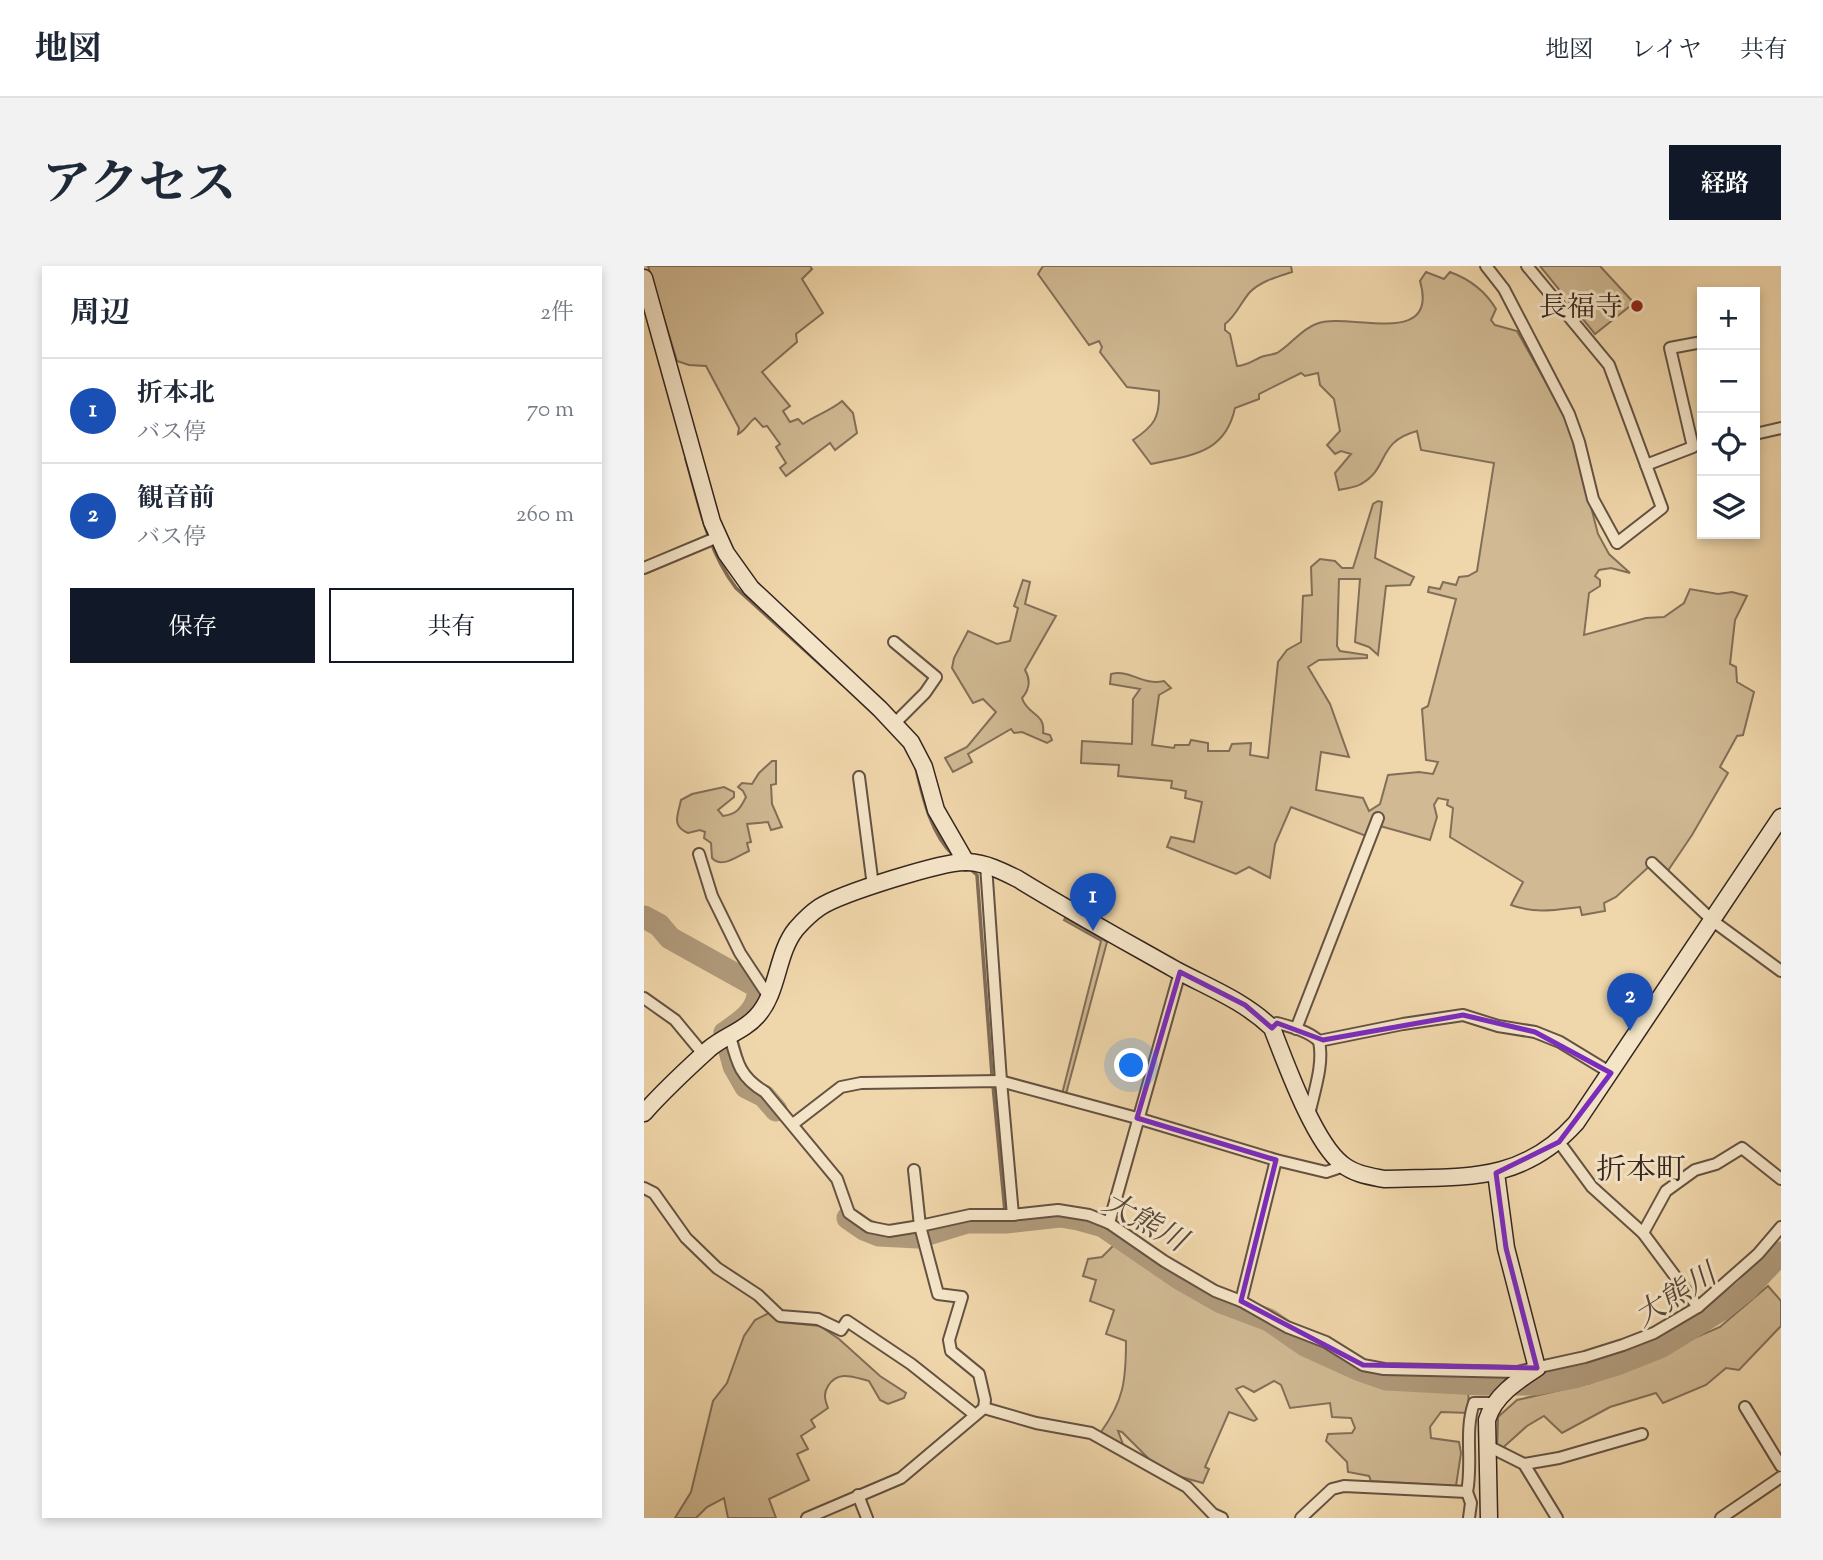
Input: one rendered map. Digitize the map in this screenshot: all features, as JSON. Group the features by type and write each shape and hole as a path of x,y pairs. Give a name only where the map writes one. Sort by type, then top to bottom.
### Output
{"street":[{"path":"1486,266 1504,289 1569,414 1579,442 1592,499 1617,542 1662,508 1609,365 1527,266"},
{"path":"644,278 718,537 738,572 751,588 894,723 918,754 936,810 961,862"},
{"path":"1646,465 1693,447 1670,348 1697,343"},
{"path":"1760,433 1781,428"},
{"path":"644,568 718,537"},
{"path":"894,642 936,677 925,693 894,723"},
{"path":"859,777 873,886"},
{"path":"645,1110 704,1055 747,1027 761,1012 769,997 783,952 801,923 821,906 873,886 961,862 986,865 1018,879 1180,972 1245,1005 1272,1028 1322,1143 1345,1166 1366,1176 1384,1179 1496,1173 1523,1164 1559,1142 1576,1123 1781,817"},
{"path":"1296,1029 1378,818"},
{"path":"699,854 712,896 740,953 769,997"},
{"path":"1652,863 1713,921 1781,971"},
{"path":"986,865 1012,1215"},
{"path":"1109,1223 1180,972"},
{"path":"644,998 674,1020 704,1055"},
{"path":"1319,1041 1463,1015 1498,1026 1535,1032 1560,1042 1611,1073"},
{"path":"1272,1028 1278,1023 1316,1037 1319,1041 1320,1068 1310,1115"},
{"path":"730,1036 738,1068 752,1084 765,1092 793,1124 837,1180 849,1213 869,1227 889,1231 970,1215 1012,1215 1058,1210 1088,1215 1109,1223 1186,1275 1215,1291 1241,1301 1287,1327 1326,1342 1363,1365 1384,1369 1517,1372 1623,1345 1654,1333 1698,1307 1758,1254 1781,1227"},
{"path":"793,1124 841,1087 861,1083 1000,1081 1137,1118 1276,1160 1326,1172 1345,1166"},
{"path":"1559,1142 1592,1187 1643,1233 1698,1307"},
{"path":"1643,1233 1666,1191 1695,1170 1716,1164 1742,1148 1781,1179"},
{"path":"1241,1301 1276,1160"},
{"path":"807,1518 901,1478 979,1411 985,1400 979,1374 951,1351 949,1340 962,1297 938,1294 920,1226 914,1170"},
{"path":"1496,1173 1508,1258 1537,1368"},
{"path":"644,1188 654,1194 686,1238 717,1268 758,1296 780,1316 818,1319 841,1330 847,1321 979,1411 1091,1433 1187,1487 1213,1514 1222,1518"},
{"path":"1489,1518 1486,1420 1498,1400 1537,1368"},
{"path":"1469,1518 1469,1417 1474,1403 1498,1400"},
{"path":"1745,1407 1781,1466"},
{"path":"1524,1464 1559,1458 1642,1434"},
{"path":"1486,1446 1524,1464 1558,1518"},
{"path":"1721,1518 1781,1477"},
{"path":"1301,1518 1332,1489 1344,1486 1467,1492"},
{"path":"858,1495 867,1518"}],"highlighted area":[{"path":"1180,972 1245,1005 1272,1028 1277,1023 1323,1040 1463,1015 1535,1032 1611,1073 1559,1142 1496,1173 1506,1248 1537,1368 1363,1365 1241,1301 1276,1160 1137,1118"}],"shaded area":[{"path":"648,266 810,266 812,269 802,279 823,313 796,334 797,342 762,372 790,406 783,411 790,422 798,419 803,424 842,401 853,413 857,433 835,450 830,443 786,476 780,468 786,463 776,447 780,444 767,426 763,427 755,418 738,434 739,428 706,366 677,361"},
{"path":"1043,266 1291,266 1292,272 1254,288 1225,324 1237,366 1277,353 1316,324 1330,321 1387,323 1404,321 1417,315 1423,302 1420,281 1426,272 1444,279 1450,272 1464,278 1482,292 1496,309 1491,320 1495,325 1517,331 1560,407 1573,437 1598,534 1609,554 1630,573 1611,568 1599,570 1595,576 1600,580 1600,586 1589,593 1584,635 1646,618 1664,617 1684,603 1690,589 1718,594 1732,592 1747,596 1735,620 1730,664 1736,667 1737,682 1754,692 1743,735 1737,736 1720,767 1728,773 1667,872 1655,861 1616,897 1604,903 1605,911 1582,915 1580,907 1554,910 1520,908 1511,905 1523,882 1450,837 1453,808 1447,805 1448,800 1438,798 1434,805 1437,817 1430,840 1380,826 1374,839 1291,807 1275,844 1270,878 1249,867 1236,874 1167,847 1171,837 1194,842 1202,802 1185,798 1186,791 1171,788 1172,781 1118,776 1119,765 1081,763 1082,741 1132,744 1133,699 1140,689 1110,684 1111,674 1164,681 1171,688 1159,695 1152,745 1174,748 1175,745 1189,745 1191,740 1208,743 1208,751 1229,751 1232,744 1251,743 1250,755 1268,758 1278,662 1287,650 1301,642 1303,596 1312,595 1311,567 1320,559 1335,561 1342,568 1353,568 1373,504 1378,501 1382,502 1375,558 1414,577 1410,585 1386,586 1378,655 1369,647 1355,642 1360,579 1339,579 1337,646 1340,651 1367,655 1367,658 1319,660 1308,667 1330,704 1349,757 1321,752 1316,790 1363,798 1369,811 1380,804 1388,775 1419,772 1433,774 1438,762 1426,760 1422,709 1428,706 1456,599 1428,592 1429,587 1440,589 1443,582 1456,585 1459,577 1477,571 1494,463 1421,450 1417,431 1404,436 1389,448 1370,478 1359,485 1339,490 1335,473 1351,454 1341,451 1335,454 1327,445 1340,431 1334,399 1320,385 1318,373 1305,376 1301,373 1259,394 1259,399 1235,408 1230,423 1215,444 1193,454 1151,464 1133,440 1151,425 1157,415 1159,391 1127,387 1100,352 1102,347 1099,341 1089,345 1038,274"},
{"path":"1540,266 1600,266 1634,303 1595,334"},
{"path":"1023,580 1030,582 1025,604 1056,616 1025,670 1028,685 1022,698 1024,704 1042,721 1043,733 1050,735 1052,740 1047,743 1022,732 1014,733 1011,729 968,754 972,762 953,772 945,758 967,747 996,712 983,699 973,703 952,668 954,658 968,631 997,644 1010,641 1018,608 1014,606"},
{"path":"772,761 776,761 776,784 771,785 772,804 782,827 771,830 768,822 747,824 751,842 747,843 749,851 725,862 716,861 712,858 711,843 704,838 705,832 700,830 688,833 679,827 677,820 681,800 692,794 724,787 734,792 734,797 718,810 723,816 732,814 740,808 746,797 738,787 742,783 752,784"},
{"path":"1065,918 1107,942 1066,1094 1062,1094 1101,941 1064,920"},
{"path":"1119,1234 1309,1343 1362,1368 1387,1376 1417,1376 1440,1383 1468,1385 1469,1413 1441,1412 1430,1427 1431,1438 1459,1442 1461,1453 1456,1486 1371,1481 1369,1476 1348,1472 1347,1462 1326,1441 1328,1434 1352,1433 1355,1428 1351,1418 1332,1417 1330,1403 1290,1408 1281,1385 1274,1381 1254,1392 1243,1386 1236,1389 1257,1419 1254,1421 1229,1412 1205,1467 1209,1469 1203,1483 1181,1477 1153,1463 1122,1432 1118,1431 1124,1447 1101,1432 1115,1410 1122,1389 1126,1341 1106,1334 1114,1310 1090,1301 1096,1280 1083,1276 1088,1259 1102,1257 1114,1245"},
{"path":"1768,1286 1781,1301 1781,1326 1739,1370 1726,1368 1706,1385 1663,1403 1656,1393 1610,1407 1562,1433 1544,1416 1527,1426 1497,1453 1498,1417 1517,1400 1591,1383 1720,1327"},
{"path":"769,1313 781,1322 820,1326 839,1339 880,1376 906,1393 904,1398 888,1404 880,1400 869,1381 846,1376 836,1378 825,1392 828,1408 811,1420 815,1427 801,1436 808,1449 797,1454 809,1480 769,1499 776,1518 728,1518 724,1498 707,1507 696,1518 675,1518 691,1492 713,1401 727,1383 744,1336 755,1320"}],"waterway":[{"path":"686,459 711,542 736,588 842,684"},
{"path":"915,764 933,825 954,856"},
{"path":"968,867 977,875 1006,1222"},
{"name":"大熊川","path":"644,917 659,925 670,938 758,987 757,1002 753,1008 744,1019 725,1033 734,1066 746,1087 764,1096 776,1110"},
{"name":"大熊川","path":"848,1218 879,1235 918,1237 967,1222 1006,1222 1060,1216 1078,1219 1103,1226 1179,1278 1221,1302 1269,1320 1305,1345 1360,1370 1386,1379 1480,1384 1536,1384 1574,1377 1662,1346 1722,1309 1746,1290 1781,1253"}],"place":[{"name":"長福寺","path":"1637,306"},
{"name":"折本北","path":"1093,931"},
{"name":"観音前","path":"1630,1031"}],"district":[{"name":"折本町","path":"1641,1169"}]}
